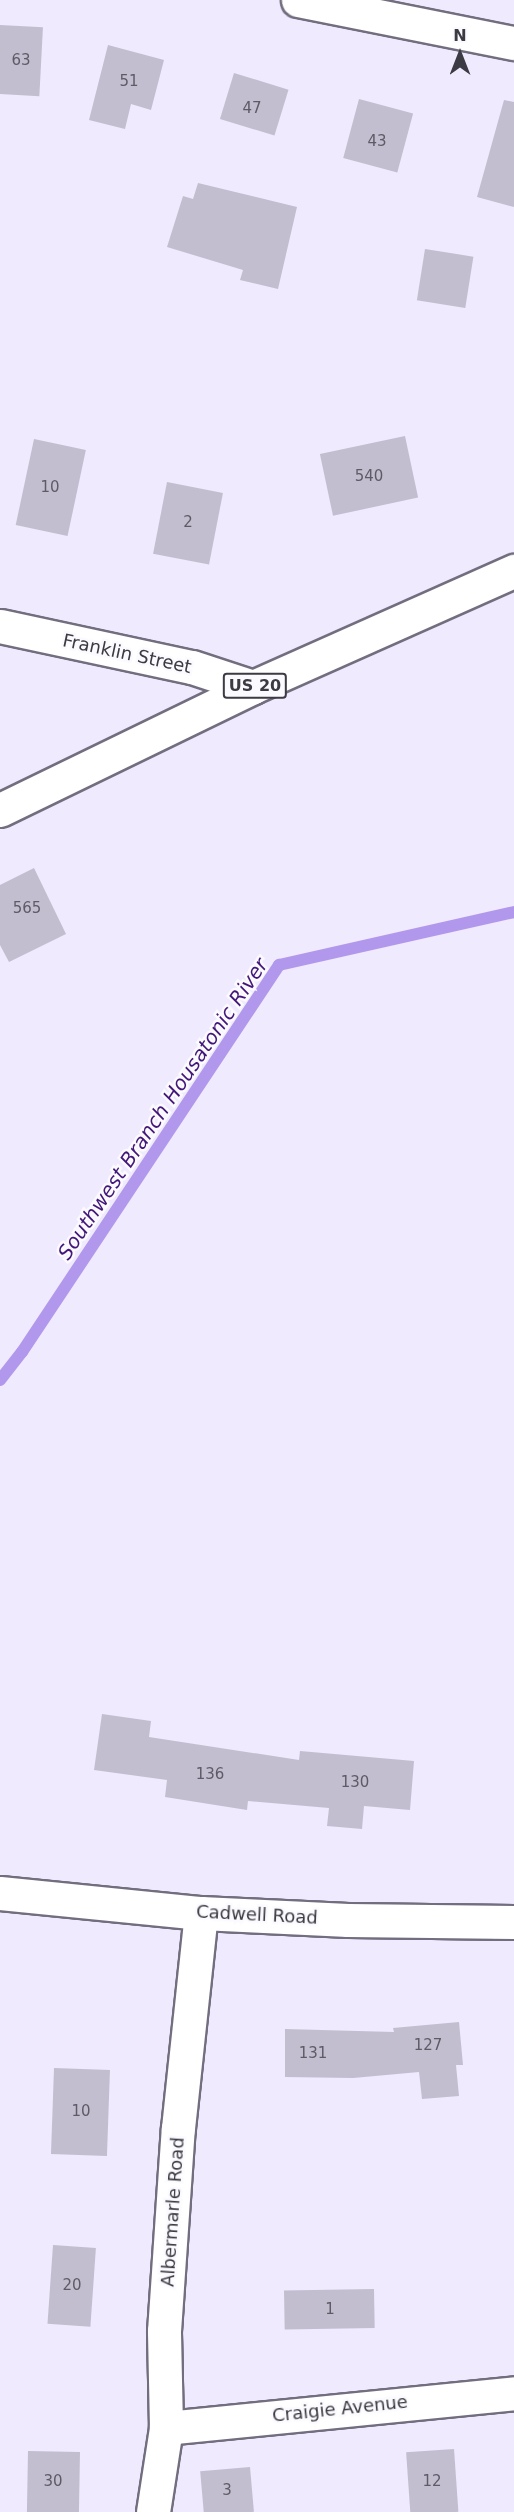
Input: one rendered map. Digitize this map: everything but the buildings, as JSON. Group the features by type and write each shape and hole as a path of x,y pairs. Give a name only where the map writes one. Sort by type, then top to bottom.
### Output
{"main road":[{"path":"298,0 514,43"},
{"name":"US 20","path":"0,810 253,687 514,571"},
{"name":"Franklin Street","path":"0,626 192,667 253,687"},
{"name":"Cadwell Road","path":"0,1893 201,1913 348,1920 514,1922"},
{"name":"Albermarle Road","path":"153,2512 166,2428 164,2331 178,2128 201,1913"},
{"name":"Craigie Avenue","path":"166,2428 514,2393"}],"waterway":[{"name":"Southwest Branch Housatonic River","path":"0,1380 22,1352 279,965 514,912"}]}
